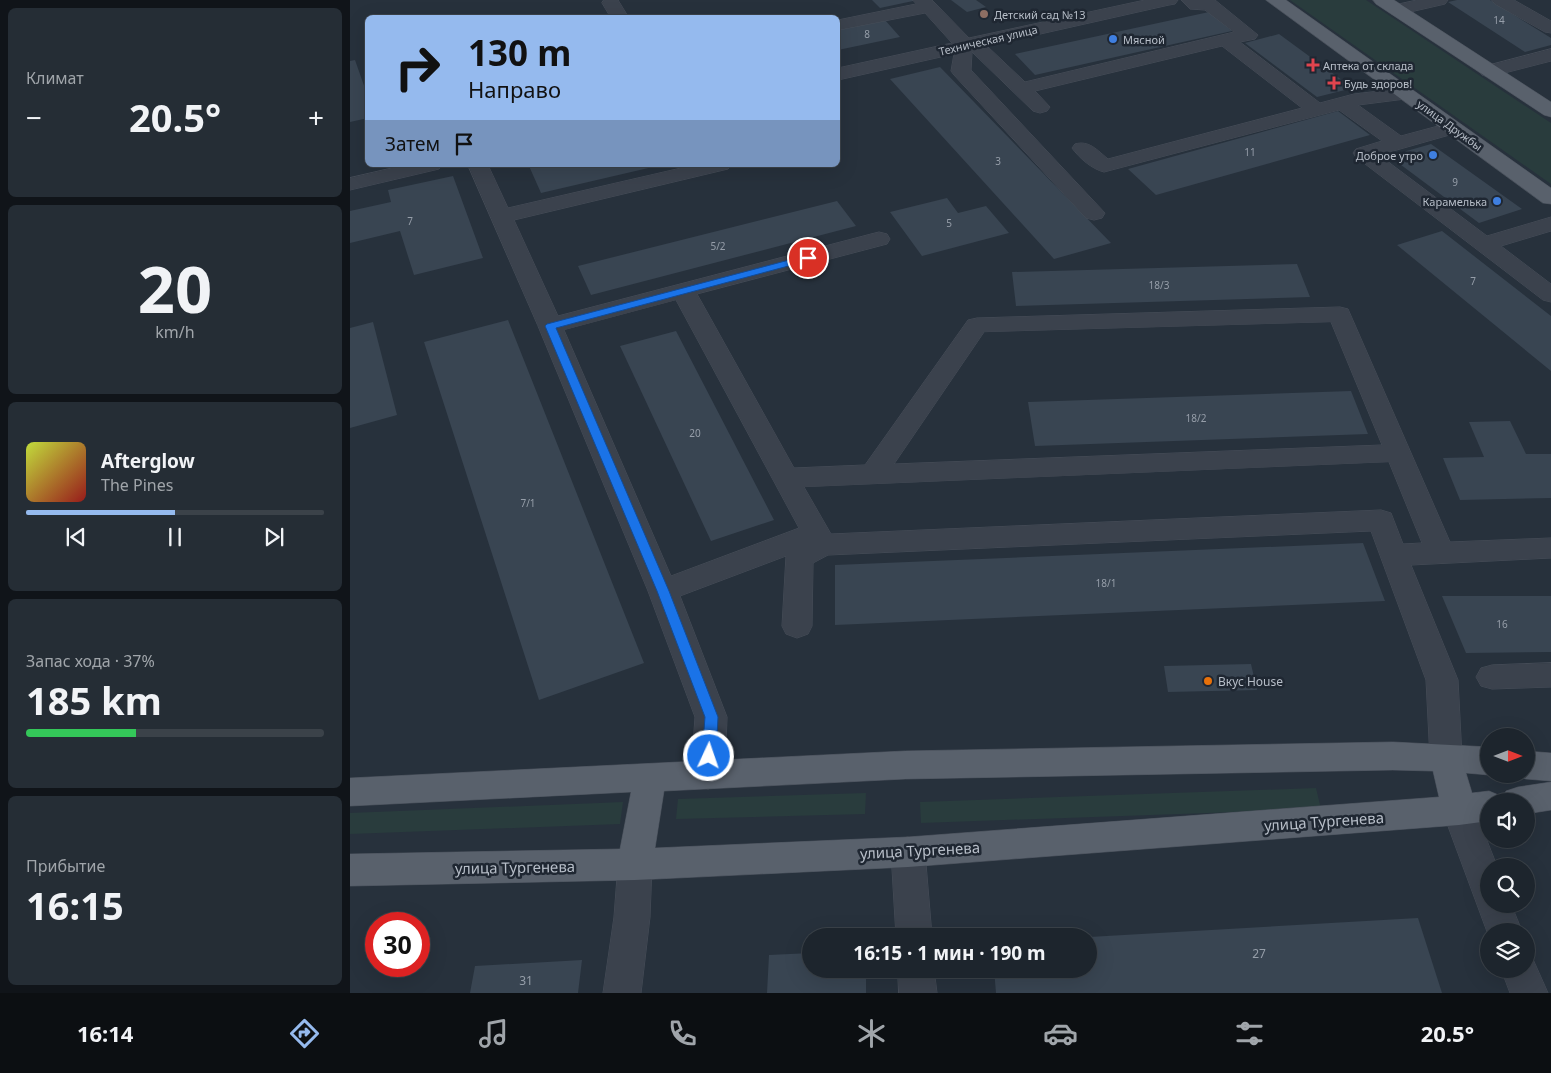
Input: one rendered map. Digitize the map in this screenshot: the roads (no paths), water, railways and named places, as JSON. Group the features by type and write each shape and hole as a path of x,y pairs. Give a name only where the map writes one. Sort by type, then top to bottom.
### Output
{"main road":[{"name":"улица Дружбы","path":"1275,0 1551,198"},
{"path":"1389,5 1551,111"},
{"path":"350,792 905,765 1393,756 1480,761"},
{"path":"1446,758 1474,808"},
{"path":"1535,766 1551,767"},
{"path":"635,864 650,778"},
{"path":"1535,798 1551,796"},
{"name":"улица Тургенева","path":"350,870 635,864 908,852 1474,808"}],"street":[{"name":"Техническая улица","path":"840,74 1169,0"},
{"path":"1021,89 1249,35 1209,4 1196,4 1190,0"},
{"path":"1389,5 1439,0"},
{"path":"1502,0 1551,28"},
{"path":"840,24 864,12 925,3 966,45 1021,89 1040,107"},
{"path":"1225,40 1317,110"},
{"path":"966,45 961,71 1094,213"},
{"path":"1489,71 1551,55"},
{"path":"1082,148 1104,166 1342,103 1406,94"},
{"path":"1342,103 1398,143"},
{"path":"1453,128 1363,153 1551,295"},
{"path":"350,184 423,167"},
{"path":"479,167 550,326 663,591 711,717 708,774"},
{"path":"500,217 712,167"},
{"path":"1484,244 1551,224"},
{"path":"550,326 879,239"},
{"path":"683,291 820,539"},
{"path":"872,475 977,325 1340,314 1440,552"},
{"path":"786,478 1398,452"},
{"path":"663,591 820,539 1381,520 1442,680 1446,758"},
{"path":"797,626 799,558 820,539"},
{"path":"1394,555 1551,548"},
{"path":"1492,677 1551,674"},
{"path":"1474,808 1483,858"},
{"path":"908,852 913,928"},
{"path":"622,993 632,917 635,864"},
{"path":"917,978 918,993"},
{"path":"1523,978 1529,993"}],"place":[{"name":"Детский сад №13","path":"984,14"},
{"name":"Мясной","path":"1113,39"},
{"name":"Аптека от склада","path":"1313,65"},
{"name":"Будь здоров!","path":"1334,83"},
{"name":"Доброе утро","path":"1433,155"},
{"name":"Карамелька","path":"1497,201"},
{"name":"Вкус House","path":"1208,681"}]}
